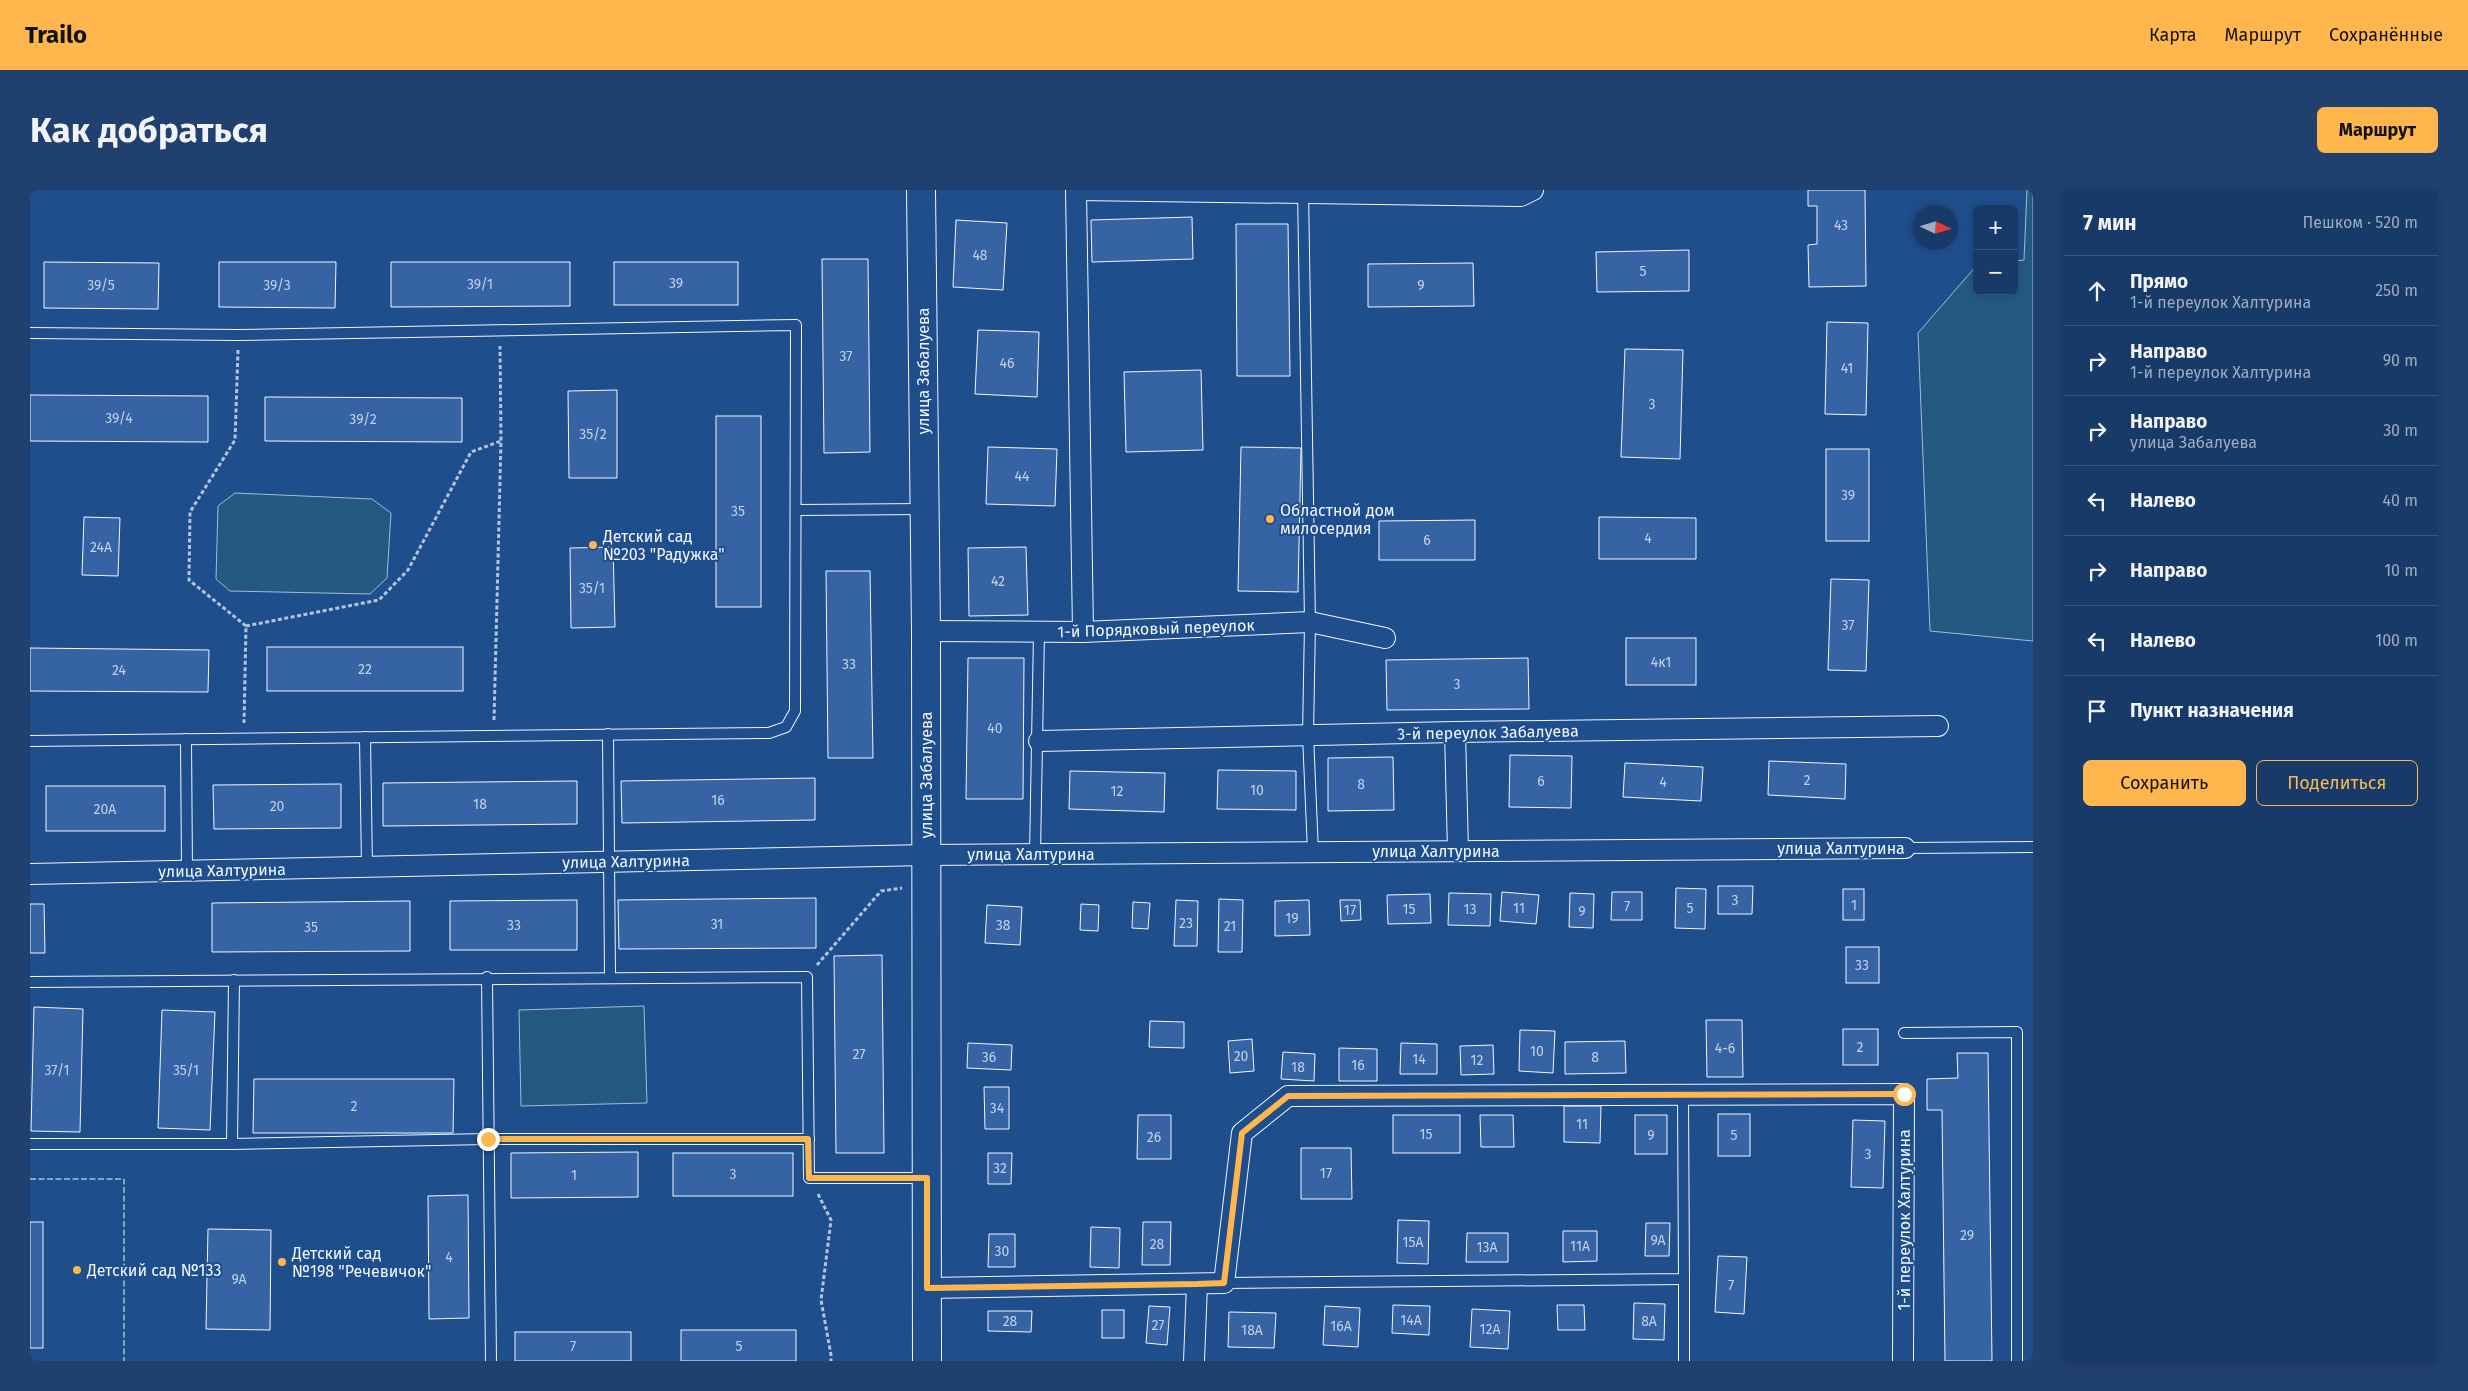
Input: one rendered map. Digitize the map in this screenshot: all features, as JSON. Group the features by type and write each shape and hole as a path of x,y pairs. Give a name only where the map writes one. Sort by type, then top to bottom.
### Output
{"street":[{"name":"улица Забалуева","path":"921,190 926,632 927,1361"},
{"path":"1083,632 1076,190 1521,196 1533,190"},
{"name":"1-й Порядковый переулок","path":"926,632 1083,632 1310,622 1385,638"},
{"name":"3-й переулок Забалуева","path":"1039,742 1455,732 1938,726"},
{"path":"1455,732 1458,851"},
{"name":"улица Халтурина","path":"30,874 927,855 1905,848"},
{"name":"1-й переулок Халтурина","path":"1224,1283 1242,1133 1288,1096 1904,1094 1904,1361"},
{"path":"927,1288 1224,1283"},
{"path":"1194,1361 1197,1284"}],"lane":[{"path":"1303,192 1310,622 1308,735 1313,852"},
{"path":"30,333 238,335 796,325 797,510 795,711 786,727 769,733 30,741"},
{"path":"797,510 924,509"},
{"path":"1035,854 1039,742 1039,632"},
{"path":"608,734 610,977"},
{"path":"365,737 367,867"},
{"path":"186,739 187,871"},
{"name":"улица Халтурина","path":"1905,848 2033,847"},
{"path":"487,977 491,1361"},
{"path":"30,982 487,977 807,977 809,1178 927,1178"},
{"path":"232,1144 234,980"},
{"path":"1904,1033 2018,1032 2017,1361"},
{"path":"1683,1095 1684,1361"},
{"path":"30,1144 232,1144 488,1139 808,1139"},
{"path":"1224,1283 1684,1279"}],"path":[{"path":"494,736 501,441 500,330"},
{"path":"238,335 235,440 190,512 189,580 246,626 379,600 408,570 471,452 501,441"},
{"path":"244,739 246,626"},
{"path":"807,977 881,891 927,885"},
{"path":"809,1178 832,1220 821,1300 832,1356 831,1361"}],"shaded area":[{"path":"2027,190 2033,190 2033,641 1930,631 1918,333 1973,270 1973,295 2018,295 2018,261 2024,260"},
{"path":"235,493 372,499 391,513 387,578 370,594 230,591 216,579 218,506"},
{"path":"644,1006 647,1103 521,1106 519,1010"}],"building":[{"path":"1808,190 1865,190 1866,286 1809,287 1808,245 1817,244 1817,206 1808,206"},
{"path":"1192,217 1193,259 1092,262 1091,220"},
{"path":"956,220 1007,223 1003,290 953,287"},
{"path":"1236,224 1288,224 1290,376 1237,376"},
{"path":"1689,250 1689,291 1597,292 1596,252"},
{"path":"822,259 868,259 870,452 824,453"},
{"path":"44,262 159,263 158,309 44,308"},
{"path":"219,262 336,262 335,308 219,307"},
{"path":"391,262 570,262 570,306 391,307"},
{"path":"614,262 738,262 738,305 614,305"},
{"path":"1473,263 1474,306 1368,307 1368,264"},
{"path":"1827,322 1868,323 1866,415 1825,414"},
{"path":"978,330 1039,332 1037,397 975,394"},
{"path":"1625,349 1683,350 1680,459 1621,457"},
{"path":"1201,370 1203,450 1126,452 1124,372"},
{"path":"617,390 617,478 569,478 568,391"},
{"path":"30,395 208,396 208,442 30,441"},
{"path":"265,397 462,398 462,442 265,441"},
{"path":"716,416 761,416 761,607 716,607"},
{"path":"988,447 1057,449 1055,506 986,504"},
{"name":"Областной дом милосердия","path":"1241,447 1301,448 1298,592 1238,591"},
{"path":"1826,449 1869,449 1869,541 1826,541"},
{"path":"84,517 120,518 118,576 82,575"},
{"path":"1599,517 1696,518 1696,559 1599,559"},
{"path":"1475,520 1475,560 1379,560 1379,521"},
{"path":"613,547 615,627 571,628 570,548"},
{"path":"1026,547 1028,615 969,616 968,548"},
{"path":"826,571 870,571 873,758 828,758"},
{"path":"1831,579 1869,580 1866,671 1828,670"},
{"path":"1626,638 1696,638 1696,685 1626,685"},
{"path":"267,647 463,647 463,691 267,691"},
{"path":"30,648 209,650 208,692 30,691"},
{"path":"968,658 1024,658 1023,799 966,799"},
{"path":"1528,658 1529,709 1387,710 1386,660"},
{"path":"1510,755 1572,756 1571,808 1509,807"},
{"path":"1393,757 1394,810 1328,811 1328,758"},
{"path":"1769,761 1846,764 1845,799 1768,795"},
{"path":"1625,763 1703,767 1701,801 1623,797"},
{"path":"1218,770 1296,771 1296,810 1217,809"},
{"path":"1070,771 1165,773 1164,812 1069,809"},
{"path":"815,778 815,820 622,823 621,781"},
{"path":"577,781 577,824 383,826 383,783"},
{"path":"341,784 341,828 214,829 213,785"},
{"path":"46,786 165,786 165,831 46,831"},
{"path":"1718,886 1753,886 1752,914 1718,914"},
{"path":"1676,888 1706,889 1705,929 1675,928"},
{"path":"1843,889 1864,889 1864,920 1843,920"},
{"path":"1502,892 1539,895 1536,924 1500,921"},
{"path":"1612,892 1642,892 1642,920 1611,920"},
{"path":"1449,893 1491,894 1490,926 1448,925"},
{"path":"1570,893 1594,894 1593,928 1569,927"},
{"path":"1430,894 1431,923 1388,924 1387,895"},
{"path":"816,898 816,948 619,949 618,900"},
{"path":"1219,899 1243,900 1242,952 1218,952"},
{"path":"577,900 577,950 450,950 450,901"},
{"path":"1176,900 1198,901 1197,946 1174,946"},
{"path":"1309,900 1310,935 1275,936 1275,901"},
{"path":"1340,900 1360,900 1361,920 1341,921"},
{"path":"410,901 410,951 212,952 212,903"},
{"path":"1133,902 1150,903 1148,929 1132,928"},
{"path":"30,904 44,904 45,953 30,953"},
{"path":"1081,904 1099,905 1098,931 1080,930"},
{"path":"987,905 1022,907 1020,945 985,943"},
{"path":"1846,947 1879,947 1879,983 1846,983"},
{"path":"882,955 884,1153 836,1153 834,956"},
{"path":"34,1007 83,1009 80,1132 31,1131"},
{"path":"162,1010 215,1012 210,1130 158,1128"},
{"path":"1706,1020 1742,1020 1743,1077 1707,1077"},
{"path":"1150,1021 1184,1022 1184,1048 1149,1047"},
{"path":"1843,1029 1878,1029 1878,1065 1843,1065"},
{"path":"1520,1030 1555,1031 1553,1073 1519,1071"},
{"path":"1252,1039 1254,1071 1230,1073 1228,1041"},
{"path":"1625,1041 1626,1073 1565,1074 1565,1042"},
{"path":"968,1043 1012,1045 1011,1070 967,1068"},
{"path":"1401,1043 1437,1044 1437,1074 1400,1074"},
{"path":"1493,1045 1494,1074 1461,1075 1460,1046"},
{"path":"1339,1048 1377,1049 1377,1081 1339,1081"},
{"path":"1283,1052 1315,1054 1314,1081 1281,1079"},
{"path":"1957,1053 1988,1053 1992,1361 1945,1361 1942,1110 1927,1110 1927,1079 1958,1078"},
{"path":"254,1079 454,1079 453,1133 253,1133"},
{"path":"984,1087 1009,1087 1009,1129 985,1129"},
{"path":"1564,1106 1601,1106 1600,1143 1564,1142"},
{"path":"1718,1114 1750,1114 1750,1156 1718,1156"},
{"path":"1138,1115 1171,1115 1171,1159 1137,1159"},
{"path":"1393,1115 1460,1115 1460,1153 1393,1153"},
{"path":"1480,1115 1513,1115 1514,1147 1481,1147"},
{"path":"1635,1115 1667,1115 1667,1154 1635,1154"},
{"path":"1853,1120 1885,1121 1883,1188 1851,1187"},
{"path":"1301,1148 1351,1148 1352,1199 1301,1199"},
{"path":"638,1152 638,1197 511,1198 511,1153"},
{"path":"673,1153 793,1153 793,1196 673,1196"},
{"path":"988,1153 1012,1153 1011,1184 988,1184"},
{"path":"468,1195 469,1318 429,1319 428,1196"},
{"path":"1398,1220 1429,1221 1428,1264 1397,1263"},
{"path":"30,1222 43,1222 43,1348 30,1348"},
{"path":"1143,1222 1171,1222 1170,1265 1142,1265"},
{"path":"1646,1223 1670,1223 1669,1256 1645,1256"},
{"path":"1091,1227 1120,1228 1119,1268 1090,1267"},
{"path":"208,1229 271,1230 270,1330 206,1329"},
{"path":"1563,1231 1597,1231 1597,1261 1563,1262"},
{"path":"1467,1233 1508,1233 1508,1262 1466,1262"},
{"path":"989,1234 1015,1234 1015,1267 988,1267"},
{"path":"1718,1256 1747,1257 1744,1314 1715,1312"},
{"path":"1634,1303 1665,1304 1664,1340 1633,1339"},
{"path":"1393,1305 1430,1306 1429,1335 1392,1333"},
{"path":"1557,1305 1584,1305 1585,1330 1558,1330"},
{"path":"1149,1306 1170,1307 1167,1345 1146,1343"},
{"path":"1325,1306 1360,1308 1358,1347 1323,1345"},
{"path":"1472,1309 1510,1311 1508,1349 1470,1347"},
{"path":"1102,1310 1124,1310 1124,1338 1102,1338"},
{"path":"988,1311 1032,1311 1031,1332 988,1331"},
{"path":"1229,1312 1276,1313 1274,1348 1228,1347"},
{"path":"681,1330 796,1330 796,1361 681,1361"},
{"path":"515,1332 631,1332 631,1361 515,1361"}],"fence":[{"path":"30,1179 124,1179 124,1361"}],"place":[{"name":"Областной дом милосердия","path":"1270,519"},
{"name":"Детский сад №203 \"Радужка\"","path":"593,545"},
{"name":"Детский сад №198 \"Речевичок\"","path":"282,1262"},
{"name":"Детский сад №133","path":"77,1270"}],"route":[{"path":"488,1139 808,1139 809,1178 927,1178 927,1288 1197,1284 1224,1283 1242,1133 1288,1096 1904,1094"}]}
